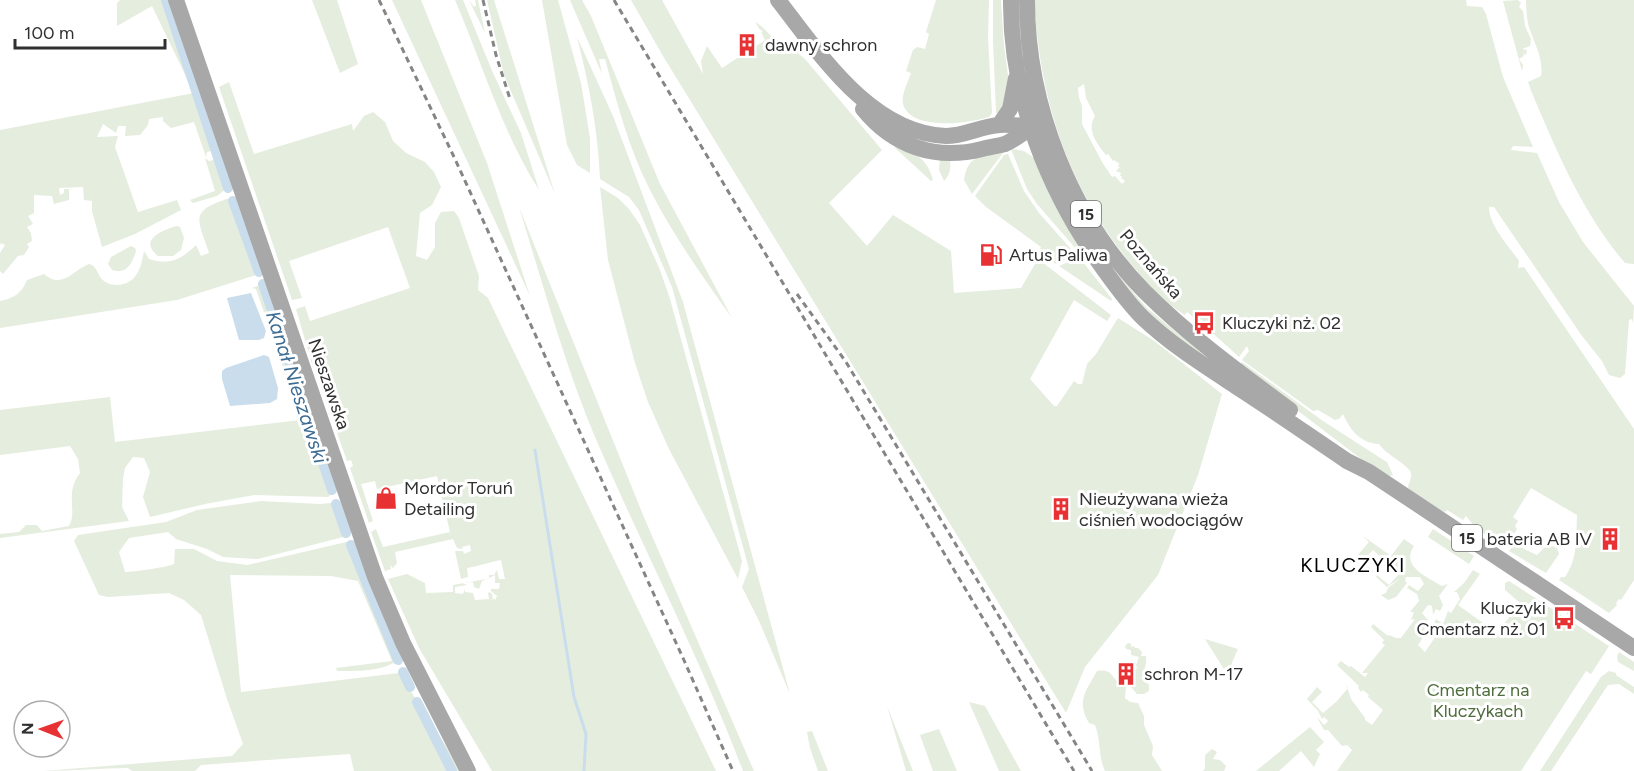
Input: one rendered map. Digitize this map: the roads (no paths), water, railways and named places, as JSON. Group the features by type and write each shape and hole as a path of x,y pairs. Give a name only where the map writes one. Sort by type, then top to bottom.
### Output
{"main road":[{"name":"Nieszawska","path":"176,0 375,577 425,690 468,771"},
{"name":"Poznańska","path":"778,0 854,93 887,118 927,134 957,135 999,125 1039,125"},
{"path":"999,125 1010,109 1014,96 1016,60 1011,0"},
{"path":"1027,0 1039,125"},
{"path":"1016,60 1039,125"},
{"name":"Poznańska","path":"854,93 856,101 882,130 903,143 919,149 956,153 1005,144 1039,125"},
{"name":"Poznańska","path":"1039,125 1045,165"},
{"name":"Poznańska","path":"1039,125 1101,237 1133,280 1182,326 1244,376 1351,454 1369,472"},
{"name":"Poznańska","path":"1005,144 1026,148 1036,153 1045,165 1077,231 1114,283 1142,316 1172,341 1347,461 1369,472 1634,648"}],"water":[{"path":"251,293 266,331 264,338 259,340 239,340 227,298"},
{"path":"264,355 269,357 278,388 277,399 270,403 230,406 222,371"}],"waterway":[{"name":"Kanał Nieszawski","path":"166,0 228,188"},
{"name":"Kanał Nieszawski","path":"233,201 259,272"},
{"name":"Kanał Nieszawski","path":"263,284 332,490"},
{"path":"535,450 574,697 586,734 584,771"},
{"name":"Kanał Nieszawski","path":"336,504 346,533"},
{"name":"Kanał Nieszawski","path":"351,545 398,660"},
{"name":"Kanał Nieszawski","path":"403,672 410,687"},
{"name":"Kanał Nieszawski","path":"417,702 452,771"}],"railway":[{"path":"379,0 455,159 733,771"},
{"path":"483,0 496,55 510,99"},
{"path":"614,0 1074,771"},
{"path":"797,294 846,362 1092,771"}],"place":[{"name":"dawny schron","path":"747,45"},
{"name":"Artus Paliwa","path":"991,255"},
{"name":"Kluczyki nż. 02","path":"1204,323"},
{"name":"Mordor Toruń Detailing","path":"386,498"},
{"name":"Nieużywana wieża ciśnień wodociągów","path":"1061,509"},
{"name":"bateria AB IV","path":"1610,539"},
{"name":"Kluczyki Cmentarz nż. 01","path":"1564,618"},
{"name":"schron M-17","path":"1126,674"}],"district":[{"name":"KLUCZYKI","path":"1353,565"}],"park label":[{"name":"Cmentarz na Kluczykach","path":"1478,700"}]}
